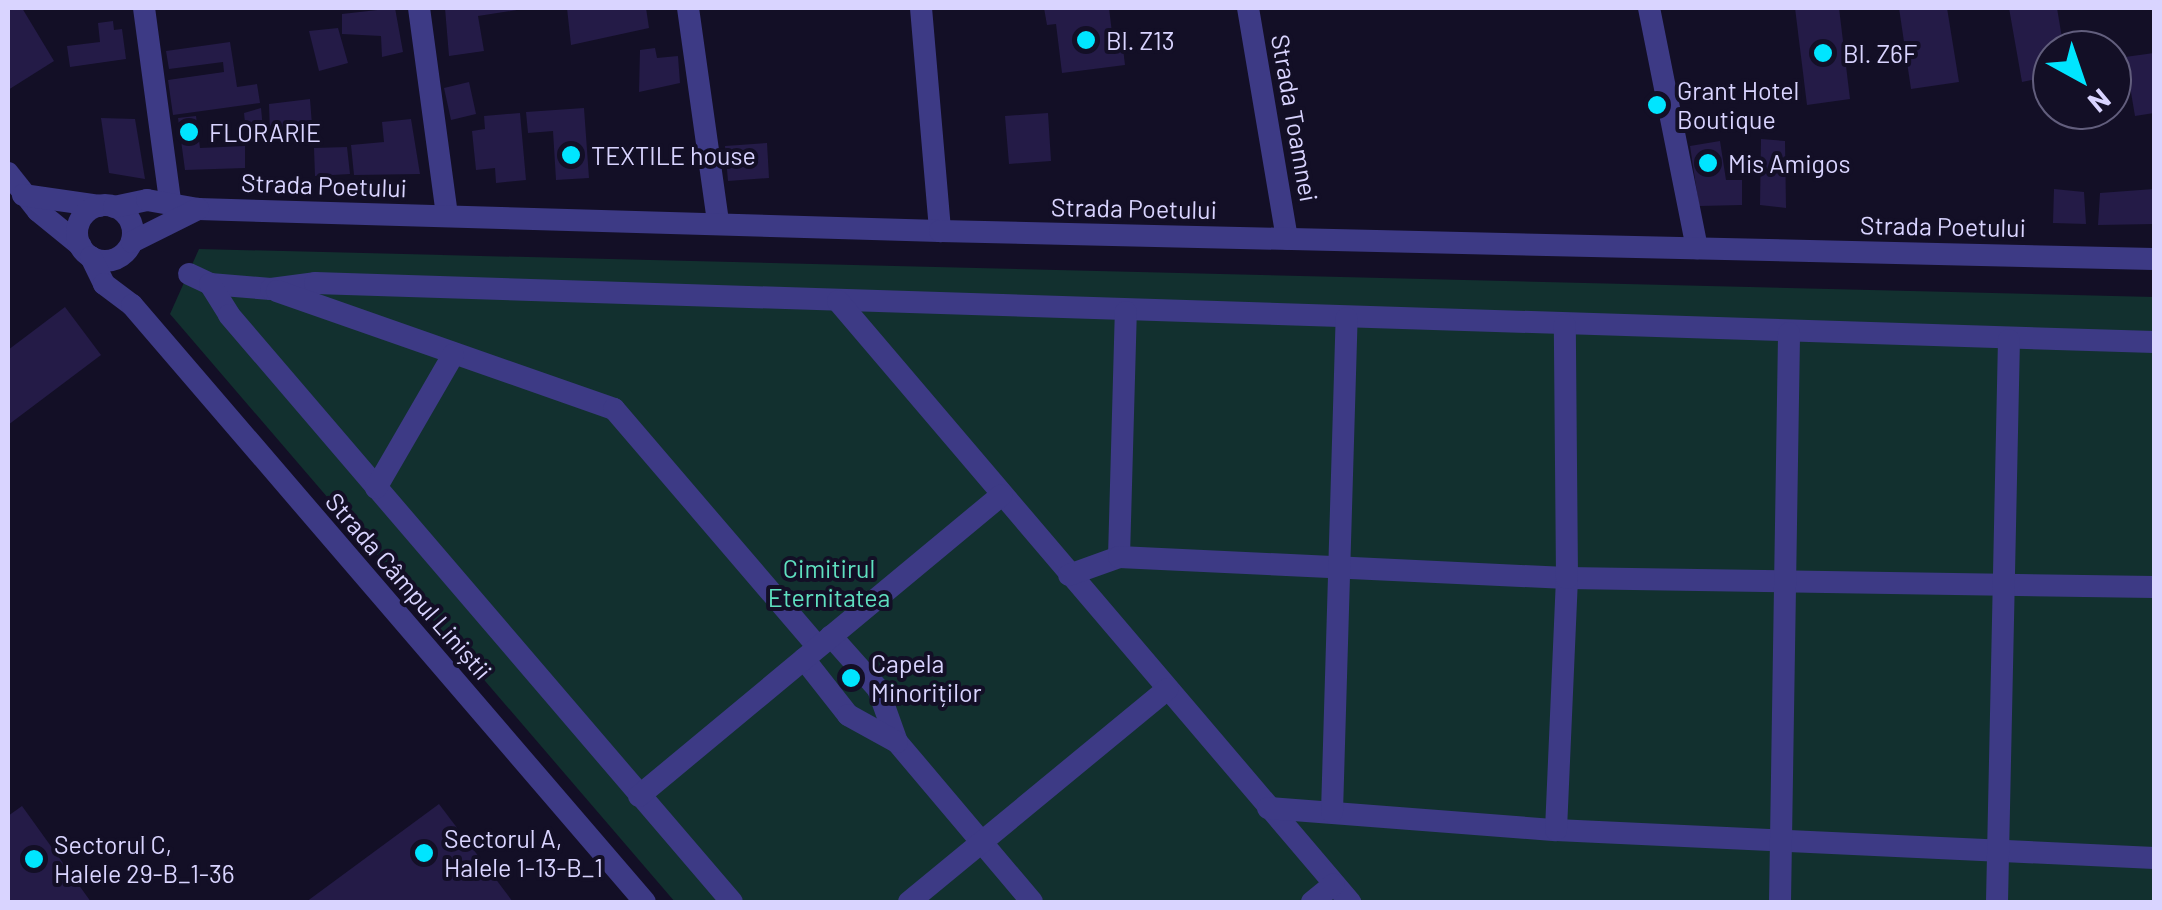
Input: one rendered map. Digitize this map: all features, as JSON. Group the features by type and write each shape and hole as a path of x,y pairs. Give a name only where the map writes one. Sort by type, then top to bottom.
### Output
{"street":[{"path":"144,8 170,201"},
{"path":"419,8 447,216"},
{"path":"688,8 718,221"},
{"path":"920,8 940,231"},
{"name":"Strada Toamnei","path":"1248,8 1287,239"},
{"path":"1648,8 1697,248"},
{"name":"Strada Poetului","path":"14,188 107,207 170,201 198,209 718,221 940,231 2154,259"},
{"name":"Strada Câmpul Liniștii","path":"14,188 86,252 104,284 132,305 644,902"},
{"path":"132,305 128,248 130,220 107,207 82,218 86,252 104,261 128,248 198,209"},
{"path":"732,902 199,279 272,288 315,284 2154,342"},
{"path":"272,288 614,409 818,647 878,690 897,742 1032,902"},
{"path":"838,301 1342,893 1312,902"},
{"path":"1119,557 1126,312"},
{"path":"1332,812 1347,318"},
{"path":"1556,830 1567,578 1565,325"},
{"path":"1780,902 1782,579 1789,333"},
{"path":"1997,902 2009,340"},
{"path":"376,488 453,355"},
{"path":"638,796 1001,495"},
{"path":"1070,575 1119,557 1567,578 2154,586"},
{"path":"818,647 848,715 897,742"},
{"path":"909,902 1167,688"},
{"path":"1268,808 1556,830 2154,858"}],"green space":[{"name":"Cimitirul Eternitatea","path":"199,249 2154,297 2154,902 675,902 170,314"}],"building":[{"path":"8,8 22,8 54,61 8,90"},
{"path":"395,8 403,52 382,57 381,36 342,34 342,14"},
{"path":"445,8 517,10 478,16 484,51 449,56"},
{"path":"567,8 646,8 649,28 571,45"},
{"name":"Bl. Z13","path":"1044,8 1109,8 1113,41 1122,40 1125,65 1062,73 1056,24 1047,25"},
{"name":"Bl. Z6F","path":"1795,8 1839,8 1850,99 1807,105"},
{"path":"1899,8 1947,8 1959,82 1911,89"},
{"path":"2009,8 2057,8 2061,30 2032,30 2032,80 2022,82"},
{"path":"113,21 114,30 122,29 126,59 70,67 67,46 100,42 98,23"},
{"path":"338,28 348,63 319,71 309,31"},
{"path":"230,42 237,87 257,84 260,103 173,115 168,80 224,72 223,62 169,69 166,51"},
{"path":"655,48 657,58 678,56 680,83 639,92 640,50"},
{"path":"2154,53 2154,113 2135,116 2132,56"},
{"path":"469,82 476,114 451,120 444,88"},
{"path":"310,99 312,125 270,133 269,104"},
{"path":"261,108 264,140 247,143 244,113"},
{"name":"TEXTILE house","path":"584,108 589,178 556,180 553,131 528,133 526,112"},
{"path":"520,113 526,180 496,183 495,168 476,170 472,131 485,129 484,116"},
{"path":"1048,113 1051,161 1009,164 1005,116"},
{"name":"FLORARIE","path":"196,116 200,148 245,146 245,168 185,170 178,118"},
{"path":"101,118 135,119 145,179 109,173"},
{"path":"411,119 420,174 354,175 351,145 384,142 382,122"},
{"path":"1761,139 1785,141 1786,208 1760,205"},
{"name":"Mis Amigos","path":"1720,141 1726,180 1742,180 1742,205 1699,206 1690,146"},
{"path":"767,143 769,178 728,181 725,146"},
{"path":"347,147 350,174 315,176 314,148"},
{"path":"2054,189 2084,192 2086,224 2053,223"},
{"path":"2154,189 2154,224 2098,225 2100,193"},
{"path":"65,307 101,355 8,425 8,350"},
{"name":"Sectorul A, Halele 1-13-B_1","path":"439,804 513,902 306,902"},
{"name":"Sectorul C, Halele 29-B_1-36","path":"22,806 91,902 8,902 8,816"}],"place":[{"name":"Bl. Z13","path":"1086,40"},
{"name":"Bl. Z6F","path":"1823,53"},
{"name":"Grant Hotel Boutique","path":"1657,105"},
{"name":"FLORARIE","path":"189,132"},
{"name":"TEXTILE house","path":"571,155"},
{"name":"Mis Amigos","path":"1708,163"},
{"name":"Capela Minoriților","path":"851,678"},
{"name":"Sectorul A, Halele 1-13-B_1","path":"424,853"},
{"name":"Sectorul C, Halele 29-B_1-36","path":"34,859"}]}
